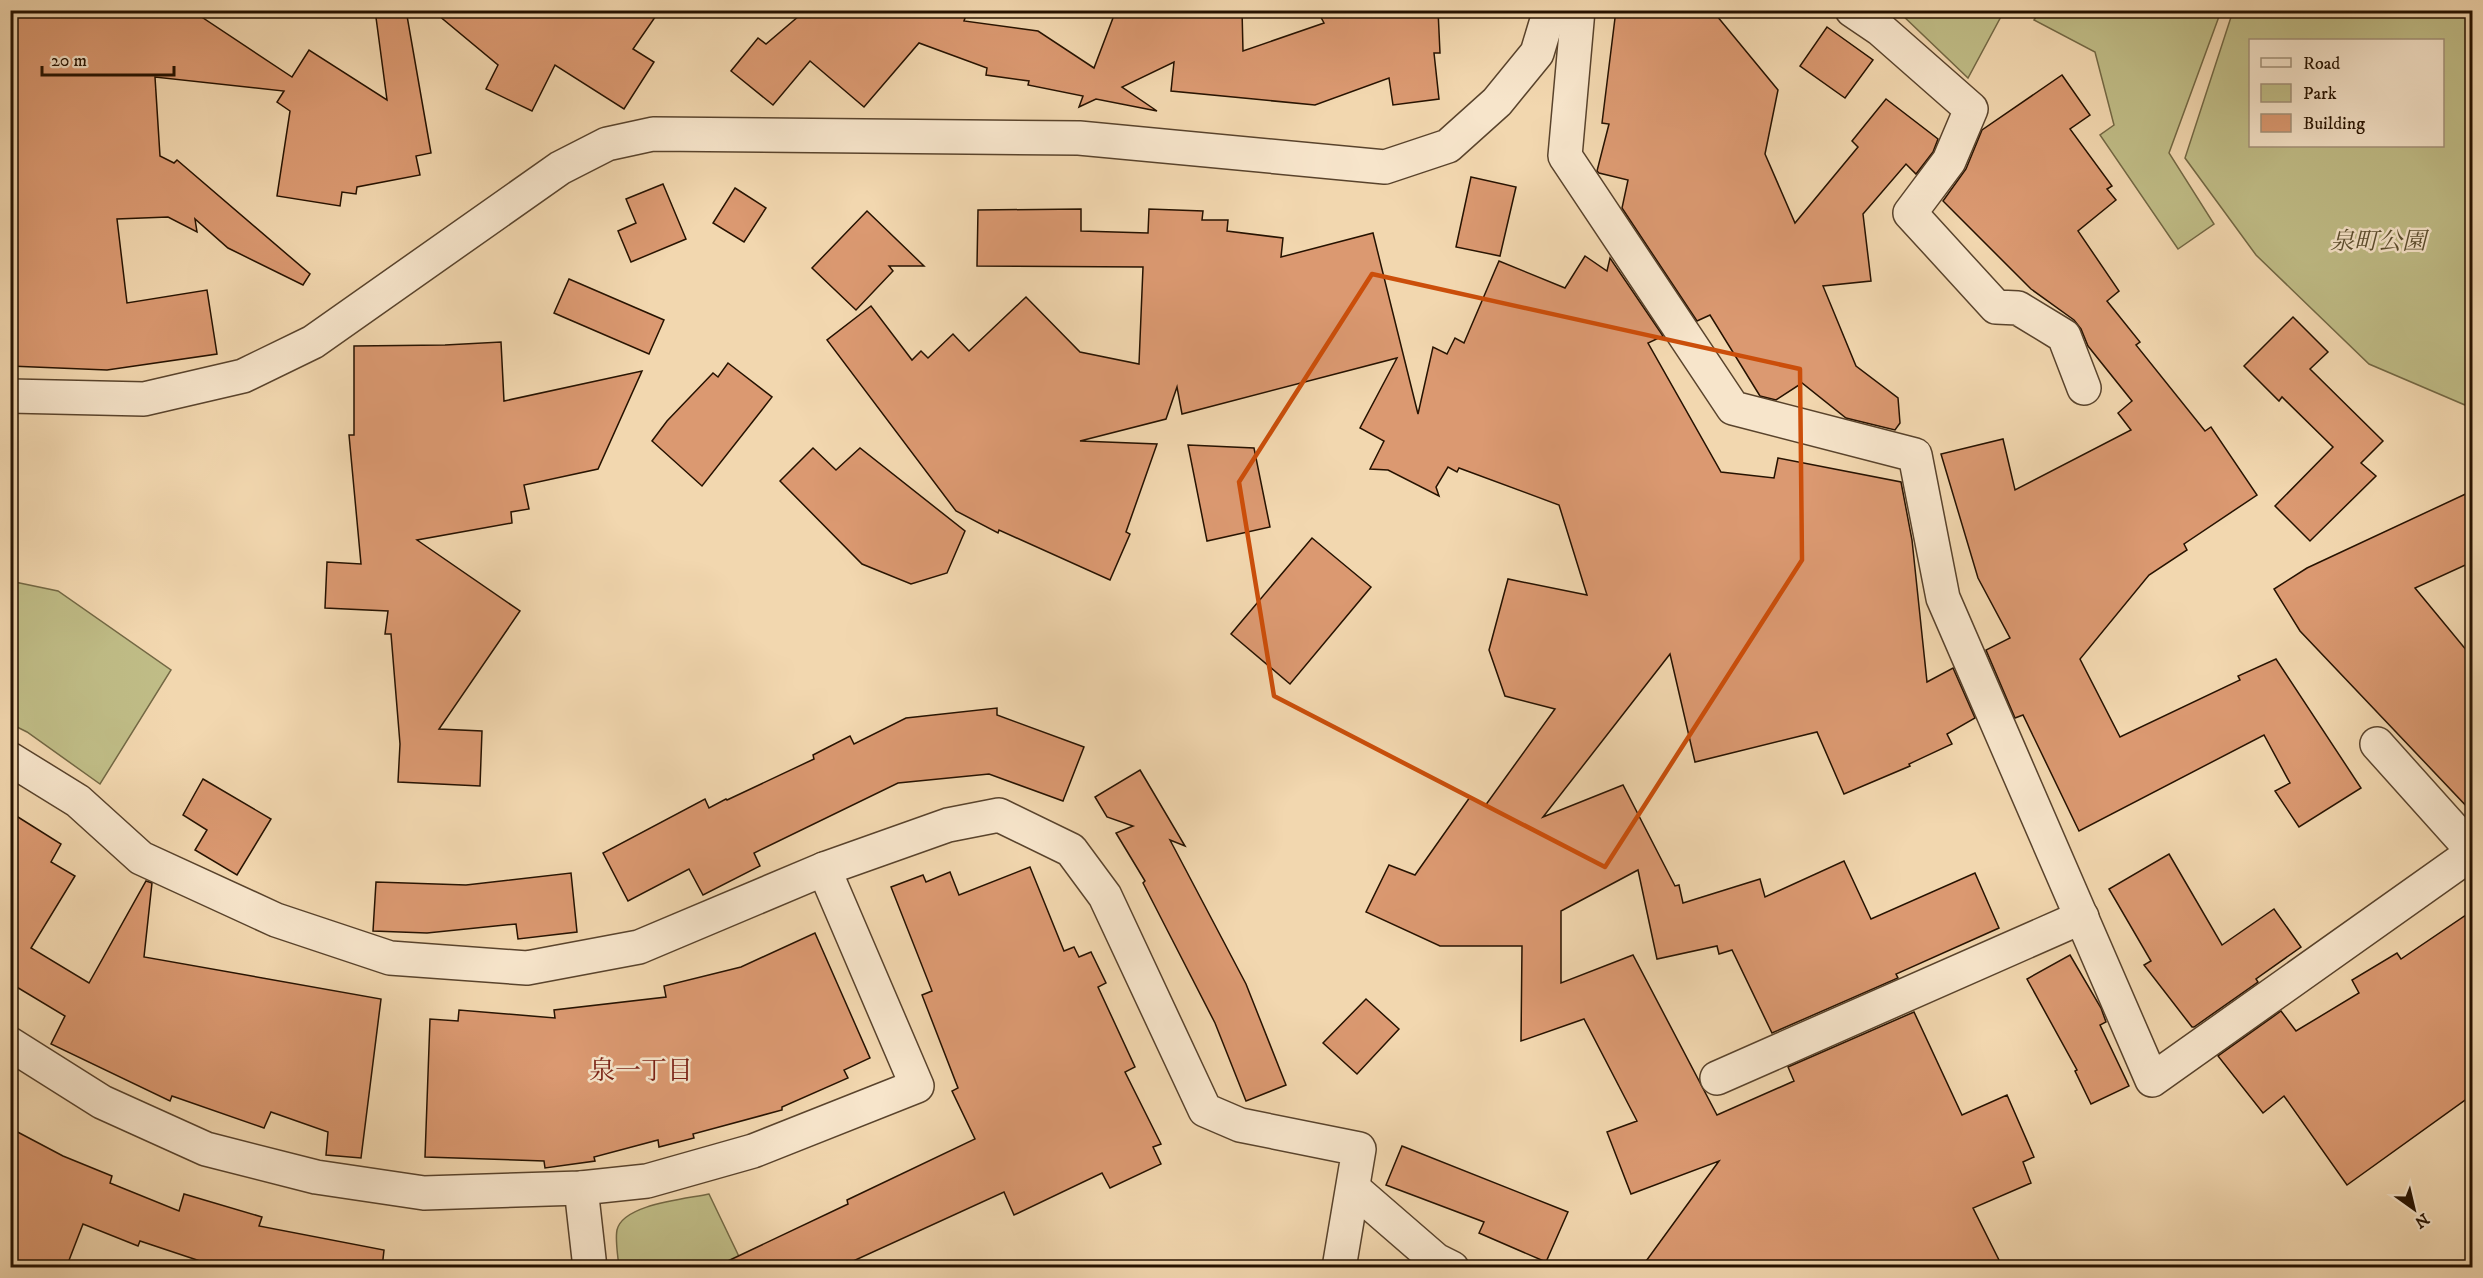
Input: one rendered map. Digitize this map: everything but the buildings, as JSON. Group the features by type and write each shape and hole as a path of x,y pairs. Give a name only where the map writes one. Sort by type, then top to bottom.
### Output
{"street":[{"path":"10,396 144,399 243,376 313,342 560,168 607,144 653,134 1079,138 1385,167 1448,146 1497,102 1537,53 1550,10"},
{"path":"1578,10 1565,156 1733,408 1915,455 1943,598 2152,1080 2472,852 2377,744"},
{"path":"1852,10 1880,29 1971,109 1949,161 1910,213 1995,307 2018,308 2064,336 2084,388"},
{"path":"10,759 78,801 141,858 276,920 390,958 526,968 639,947 824,869 948,825 999,815 1071,850 1105,896 1205,1110 1240,1125 1359,1149 1339,1268"},
{"path":"10,1044 102,1102 206,1149 316,1177 424,1193 581,1188 647,1181 753,1152 917,1086 824,869"},
{"path":"1717,1078 2082,917"},
{"path":"581,1188 590,1268"},
{"path":"1354,1189 1436,1260 1452,1268"}],"highlighted area":[{"path":"1372,274 1800,369 1802,560 1605,867 1274,696 1239,482"}],"green space":[{"path":"1898,11 2004,11 1968,78"},
{"path":"2040,11 2221,11 2169,153 2214,224 2178,249 2100,135 2114,125 2095,52 2034,20"},
{"name":"泉町公園","path":"2233,11 2472,11 2472,408 2369,364 2256,255 2185,158"},
{"path":"10,581 58,591 171,670 100,784 27,732 11,724"},
{"path":"709,1194 744,1267 619,1267 616,1234 622,1221 631,1214 657,1204"}],"district":[{"name":"泉一丁目","path":"641,1070"}]}
